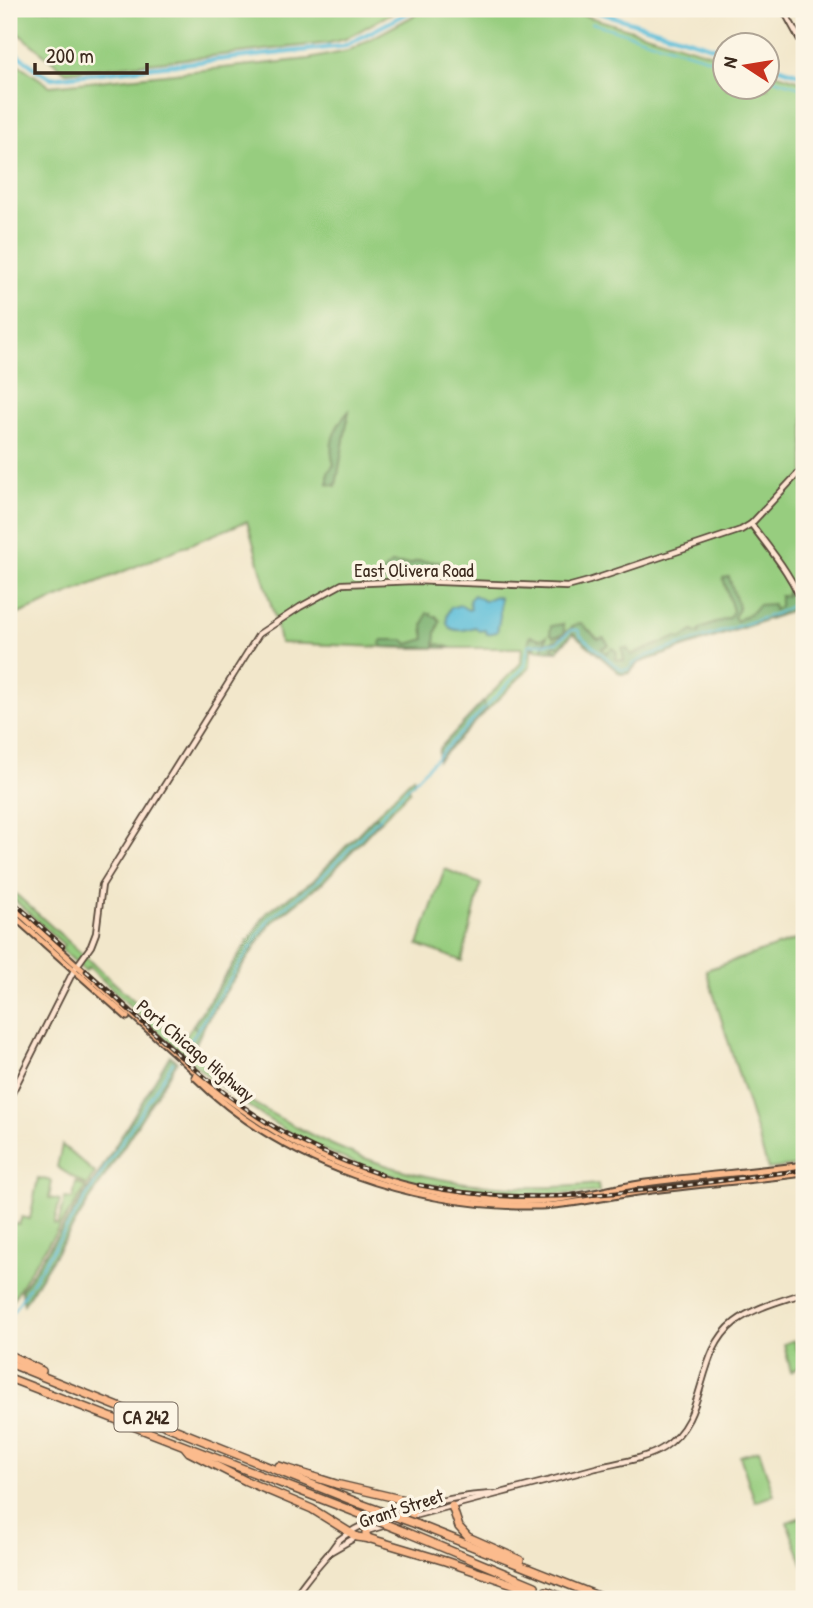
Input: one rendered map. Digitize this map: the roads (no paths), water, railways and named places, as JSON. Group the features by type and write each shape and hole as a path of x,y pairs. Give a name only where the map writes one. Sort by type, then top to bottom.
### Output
{"highway":[{"path":"9,1355 43,1372 50,1379"},
{"name":"CA 242","path":"9,1363 605,1599"},
{"name":"CA 242","path":"9,1378 403,1531 567,1599"},
{"path":"185,1447 199,1458 312,1509 353,1535 367,1532 542,1594 549,1592"},
{"path":"241,1455 259,1458 411,1509 426,1505"},
{"path":"452,1506 459,1527 468,1537 590,1593"}],"main road":[{"name":"Port Chicago Highway","path":"9,904 212,1094 278,1140 344,1170 414,1192 465,1202 543,1206 804,1173"},
{"name":"Port Chicago Highway","path":"9,912 197,1074 248,1114 317,1154 403,1184 466,1197 542,1201 644,1183 804,1165"},
{"path":"793,1167 793,1175"}],"street":[{"path":"783,9 804,47"},
{"name":"East Olivera Road","path":"9,1099 76,968 91,946 96,933 102,885 259,634 342,584 414,581 567,587 692,547 751,524 804,467"},
{"path":"751,524 784,569 797,590 804,609"},
{"name":"Grant Street","path":"293,1599 311,1571 334,1545 353,1535 367,1532 411,1509 452,1506 479,1500 662,1448 677,1436 692,1417 713,1348 728,1329 757,1310 804,1293"},
{"name":"Grant Street","path":"426,1505 497,1493"}],"water":[{"path":"474,595 484,601 495,596 500,598 497,632 487,634 485,630 479,631 475,627 457,630 449,626 447,616 450,608 460,605 471,609 469,600"}],"waterway":[{"path":"9,48 52,78 344,46 415,9"},
{"path":"588,9 712,47"},
{"path":"592,23 712,60"},
{"path":"782,69 804,76"},
{"path":"782,81 804,91"},
{"path":"186,1047 269,919 319,880 525,666 528,645 557,642 571,630 578,630 581,636 616,666 622,670 629,669 647,656 778,613 797,602"},
{"path":"9,1318 173,1062"}],"railway":[{"path":"9,898 63,946"},
{"path":"86,971 190,1065 257,1116 318,1150 382,1175"},
{"path":"419,1185 467,1193 563,1196 660,1188 804,1170"}]}
